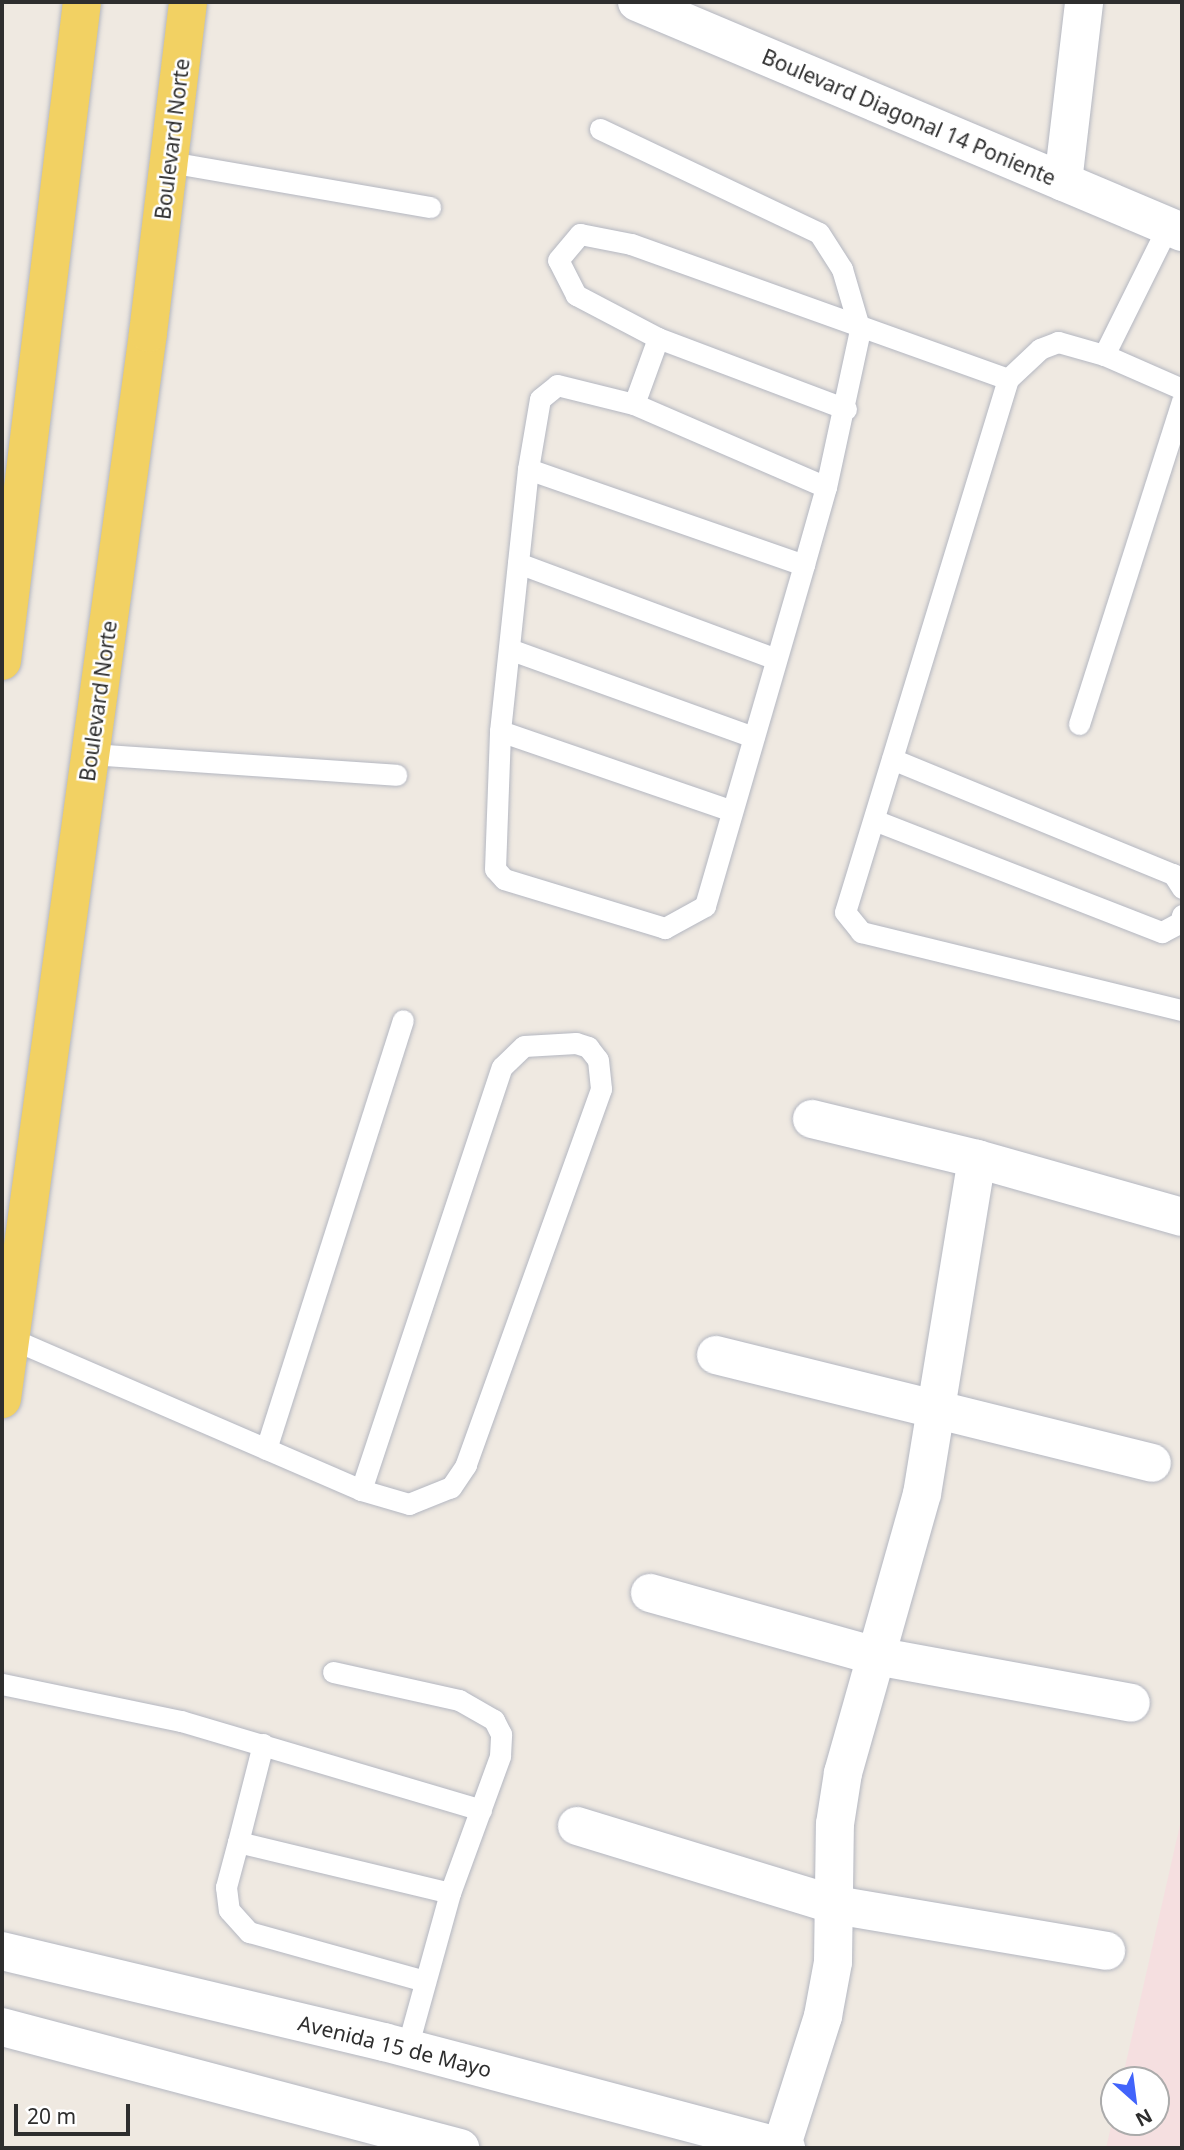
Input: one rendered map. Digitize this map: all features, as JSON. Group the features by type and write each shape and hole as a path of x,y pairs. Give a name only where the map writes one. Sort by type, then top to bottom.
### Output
{"main road":[{"path":"2,661 82,2"},
{"name":"Boulevard Norte","path":"2,1399 169,162 188,2"}],"street":[{"name":"Boulevard Diagonal 14 Poniente","path":"636,2 1175,229"},
{"path":"1063,182 1084,2"},
{"path":"812,1119 977,1159 1182,1217"},
{"path":"783,2148 823,2016 833,1962 835,1824 841,1786 919,1507 977,1159"},
{"path":"716,1355 936,1412 1152,1463"},
{"path":"650,1593 876,1656 1130,1703"},
{"path":"577,1826 835,1905 1106,1951"},
{"name":"Avenida 15 de Mayo","path":"2,1951 407,2048 783,2148"},
{"path":"2,2027 460,2148"}],"lane":[{"path":"600,129 819,233 842,269 860,330 846,410 826,487 705,906 665,928 504,879 495,869 500,731 528,469 540,399 557,384 634,404 826,487"},
{"path":"169,162 430,206"},
{"path":"1104,355 1175,229"},
{"path":"846,410 658,338 576,295 558,260 580,234 631,244 860,330 1008,379"},
{"path":"634,404 658,338"},
{"path":"1182,389 1104,355 1058,342 1040,349 1008,379 845,912 861,932 1182,1010"},
{"path":"1079,724 1182,401"},
{"path":"528,469 804,565"},
{"path":"518,563 776,659"},
{"path":"509,649 754,737"},
{"path":"500,731 732,811"},
{"path":"90,754 396,775"},
{"path":"892,759 1173,874 1182,888"},
{"path":"874,821 1162,932 1181,922 1182,915"},
{"path":"266,1449 403,1020"},
{"path":"10,1338 361,1490 409,1504 451,1487 467,1465 600,1089 601,1072 589,1047 576,1042 524,1046 502,1067 361,1490"},
{"path":"333,1672 459,1700 494,1720 501,1734 500,1756 450,1893 407,2048"},
{"path":"2,1684 181,1721 481,1810"},
{"path":"263,1744 226,1887 229,1910 249,1933 425,1980"},
{"path":"238,1842 450,1893"}],"shaded area":[{"path":"1182,1816 1182,2148 1106,2148 1109,2136 1170,2136 1170,2066 1125,2066"}]}
